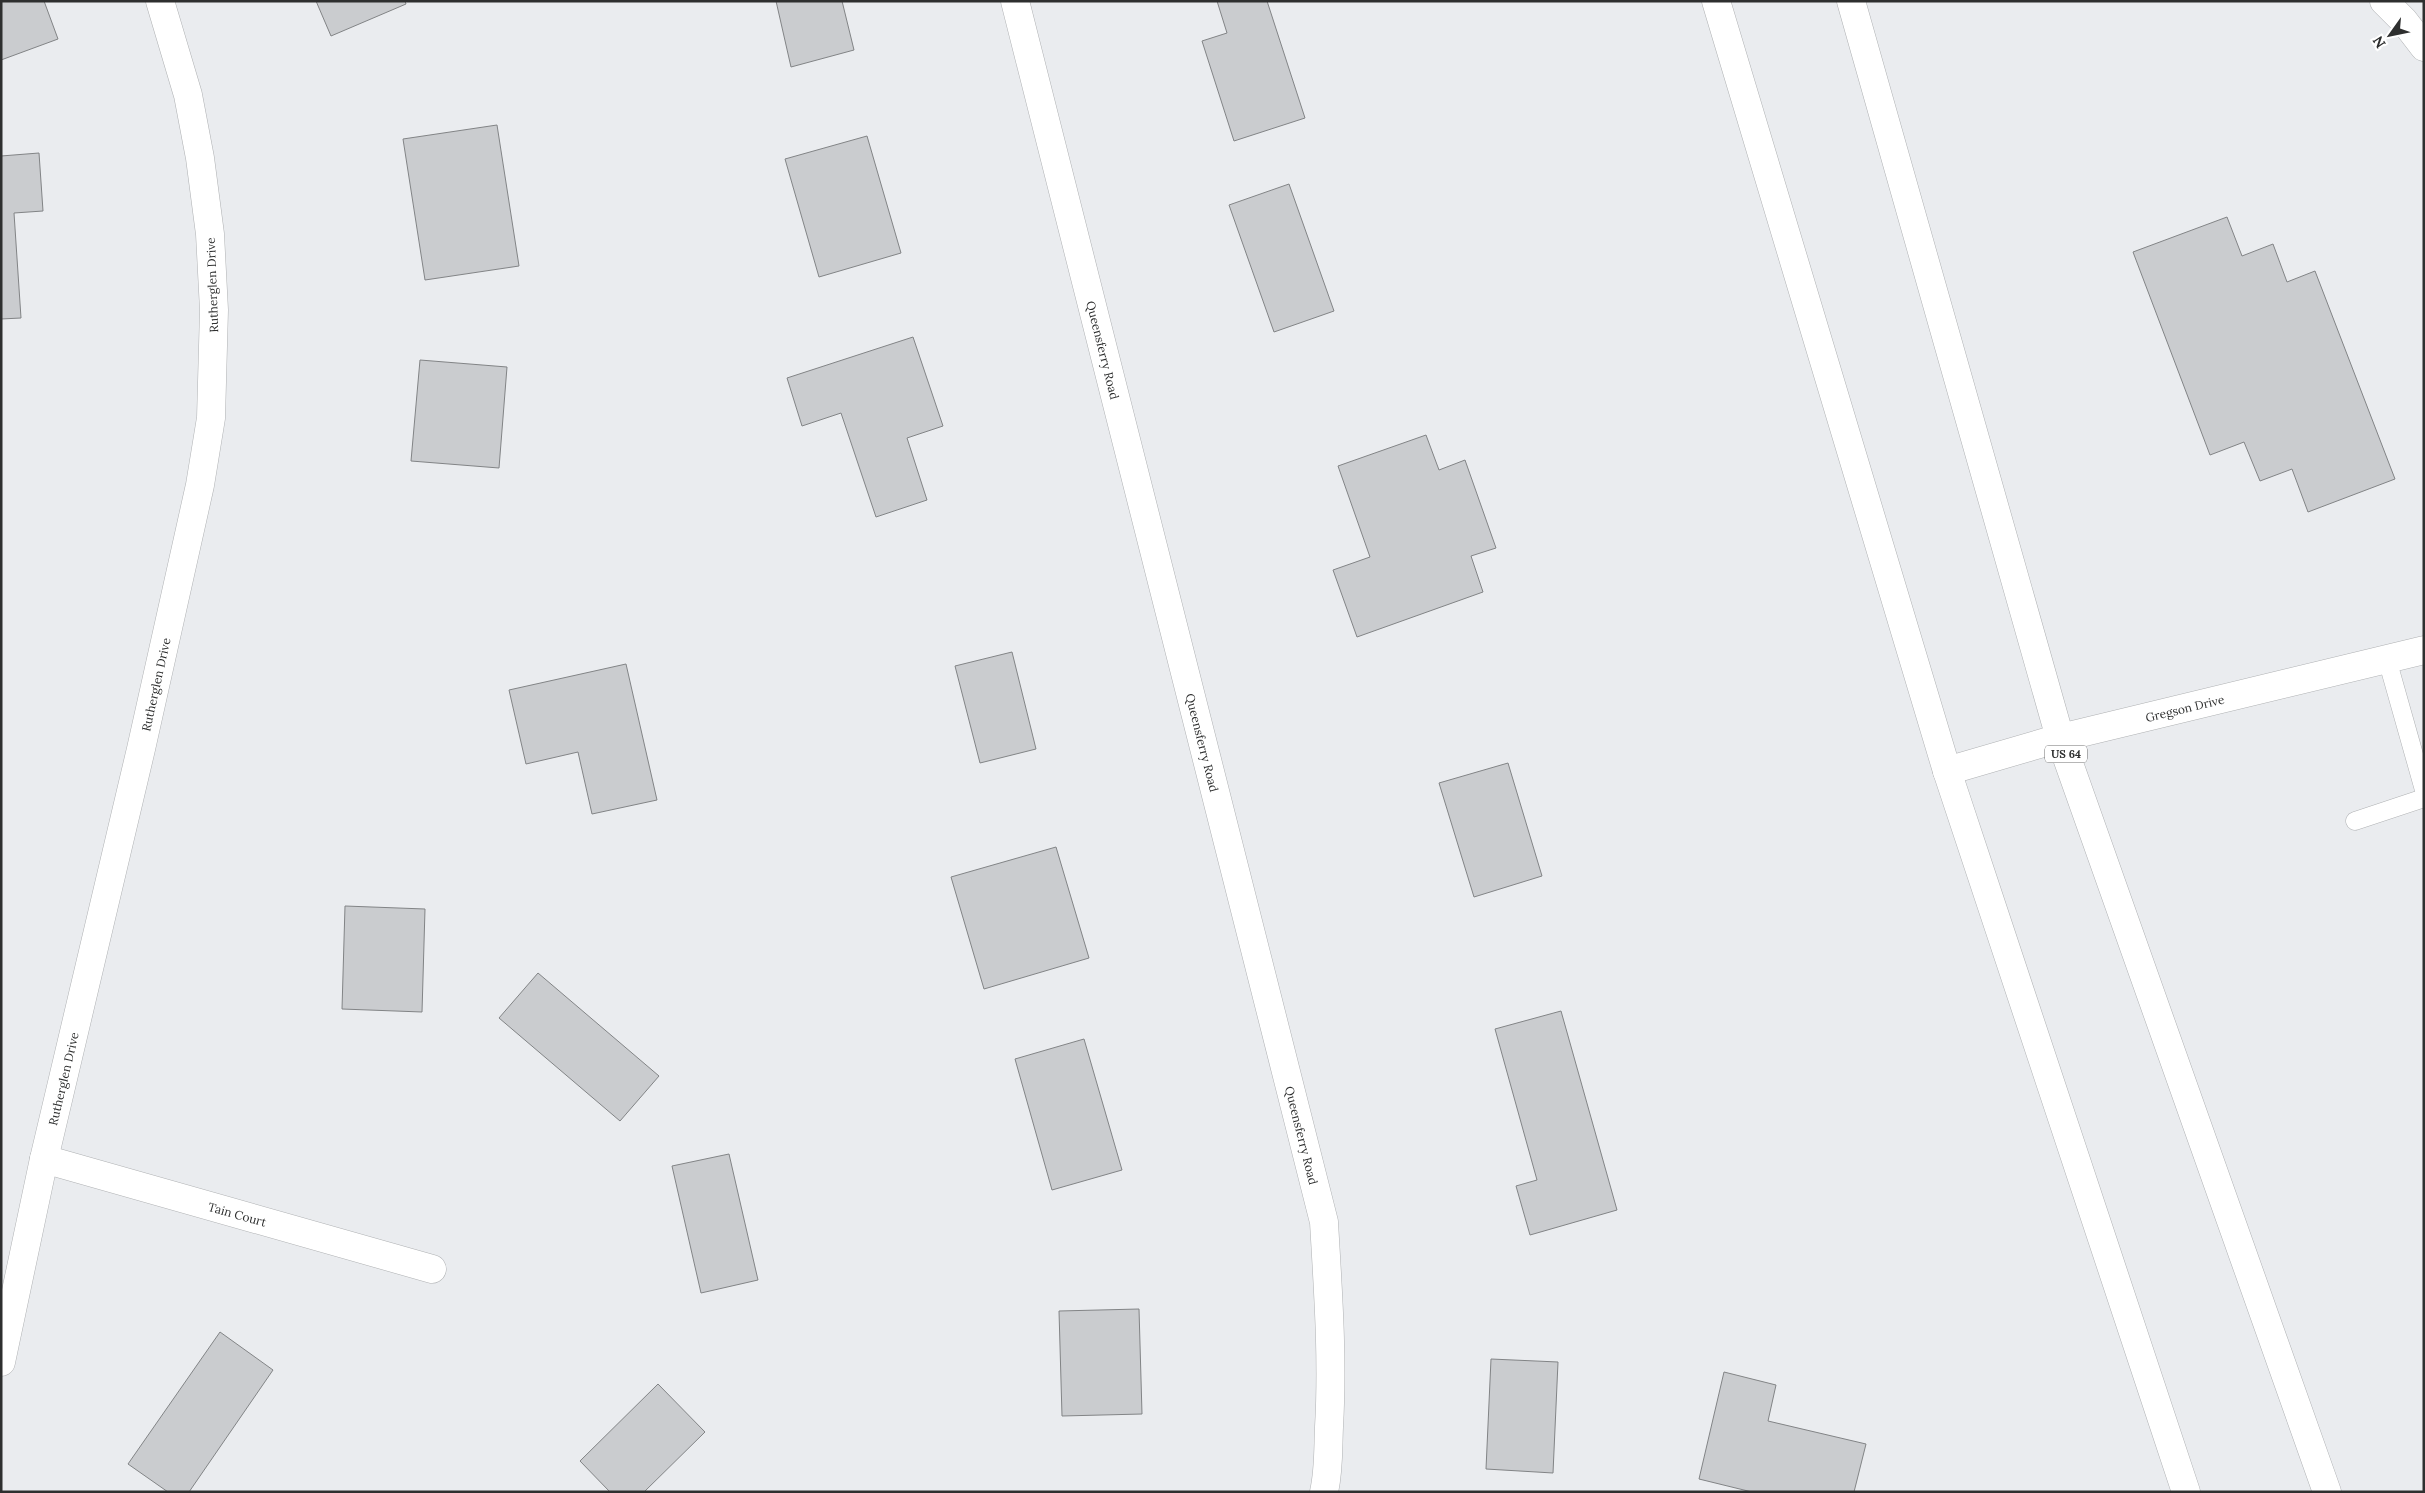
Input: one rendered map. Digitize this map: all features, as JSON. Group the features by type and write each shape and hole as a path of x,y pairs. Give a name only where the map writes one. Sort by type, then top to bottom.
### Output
{"main road":[{"name":"Rutherglen Drive","path":"1,1362 44,1158 153,697 200,485 210,418 214,310 205,196 188,95 160,1"},
{"name":"Queensferry Road","path":"1015,1 1324,1222 1331,1342 1327,1479 1324,1492"},
{"path":"1716,1 1947,771 2186,1492"},
{"name":"US 64","path":"1851,1 2060,738 2327,1492"},
{"path":"2384,1 2404,21 2424,47"},
{"name":"Gregson Drive","path":"1947,771 2060,738 2424,650"},
{"name":"Tain Court","path":"44,1158 432,1269"}],"lane":[{"path":"2387,659 2424,790"},
{"path":"2355,821 2424,798"}],"building":[{"path":"1,1 44,1 58,39 1,60"},
{"path":"316,1 405,1 406,4 331,36"},
{"path":"776,1 842,1 854,50 791,67"},
{"path":"1217,1 1267,1 1305,118 1234,141 1202,41 1227,33"},
{"path":"497,125 519,266 425,280 403,139"},
{"path":"867,136 901,253 819,277 785,159"},
{"path":"39,153 43,211 14,213 21,318 1,319 1,156"},
{"path":"1289,184 1334,311 1274,332 1229,205"},
{"path":"2227,217 2242,256 2273,244 2287,282 2315,271 2395,479 2308,512 2292,469 2260,481 2244,442 2210,455 2133,252"},
{"path":"913,337 943,426 907,438 927,500 876,517 841,413 802,426 787,378"},
{"path":"420,360 507,367 499,468 411,461"},
{"path":"1426,435 1439,470 1465,460 1496,548 1471,556 1483,592 1357,637 1333,570 1370,557 1338,466"},
{"path":"1012,652 1036,749 980,763 955,666"},
{"path":"626,664 657,800 592,814 578,752 526,764 509,690"},
{"path":"1508,763 1542,876 1474,897 1439,783"},
{"path":"1056,847 1089,958 984,989 951,877"},
{"path":"345,906 425,909 422,1012 342,1009"},
{"path":"538,973 659,1076 620,1121 499,1018"},
{"path":"1561,1011 1617,1210 1530,1235 1516,1186 1537,1180 1495,1029"},
{"path":"1084,1039 1122,1170 1052,1190 1015,1059"},
{"path":"729,1154 758,1280 701,1293 672,1166"},
{"path":"1139,1309 1142,1414 1062,1416 1059,1311"},
{"path":"220,1332 273,1370 189,1492 168,1492 128,1464"},
{"path":"1491,1359 1558,1362 1553,1473 1486,1469"},
{"path":"1724,1372 1776,1385 1768,1421 1866,1444 1854,1492 1752,1492 1699,1479"},
{"path":"658,1384 705,1432 644,1492 610,1492 580,1461"}]}
